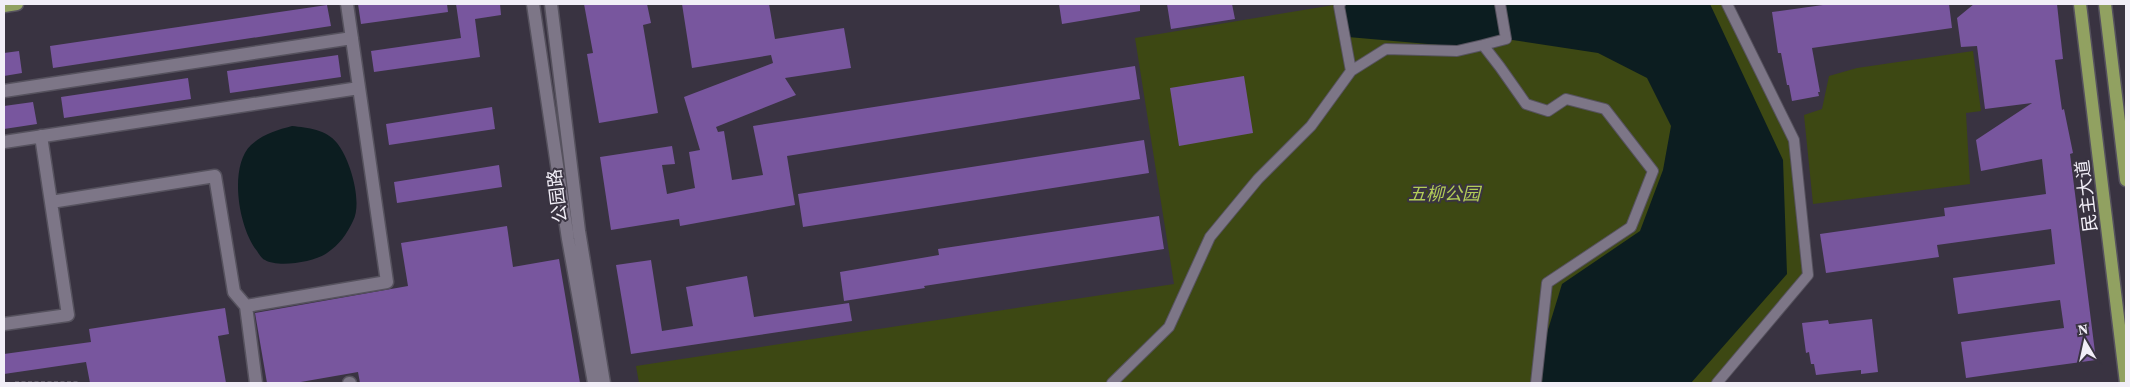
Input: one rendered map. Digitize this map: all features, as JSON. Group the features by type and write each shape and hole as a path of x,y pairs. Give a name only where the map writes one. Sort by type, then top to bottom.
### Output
{"main road":[{"path":"4,6 17,4"},
{"name":"民主大道","path":"2080,4 2126,383"},
{"path":"2105,4 2126,180"}],"street":[{"path":"246,306 387,282 347,4"},
{"path":"532,4 568,239 594,383"},
{"name":"公园路","path":"551,4 579,231 604,383"},
{"path":"1340,4 1351,71"},
{"path":"1112,383 1169,328 1210,237 1258,179 1311,126 1351,71 1386,49 1457,51 1506,39 1500,4"},
{"path":"1717,383 1808,275 1794,140 1727,4"},
{"path":"4,91 352,38"},
{"path":"1482,45 1526,104 1548,111 1566,99 1605,109 1653,171 1631,227 1547,283 1536,383"},
{"path":"4,142 359,88"},
{"path":"4,324 68,315 41,136"},
{"path":"50,202 216,176 234,292 246,306 256,383"}],"path":[{"path":"15,383 80,383"}],"green space":[{"name":"五柳公园","path":"1340,4 1727,4 1794,140 1808,275 1717,383 639,383 636,366 1174,284 1135,38"},
{"path":"1973,51 1981,111 1966,113 1970,184 1813,204 1804,115 1822,109 1829,76 1857,68"}],"shaded area":[{"path":"1340,4 1710,4 1783,160 1787,274 1691,383 1542,383 1543,346 1562,284 1640,231 1663,170 1671,126 1647,78 1598,53 1506,39 1474,48 1348,37"},
{"path":"292,126 322,132 333,138 337,143 342,150 354,181 357,203 356,213 345,235 327,253 306,261 278,264 263,259 251,241 241,214 238,182 244,155 251,145 265,135"}],"building":[{"path":"358,4 447,4 448,12 361,24"},
{"path":"456,4 500,4 501,15 475,19 480,57 374,72 371,51 461,38"},
{"path":"584,4 647,4 651,23 643,25 658,113 599,123 587,54 593,53"},
{"path":"682,4 769,4 775,39 844,28 851,68 785,78 796,95 716,127 718,132 724,131 732,180 763,175 753,126 1135,66 1140,99 787,156 795,205 680,226 679,219 611,230 600,157 672,146 675,164 662,165 667,194 695,188 689,152 700,150 684,97 773,63 771,55 692,68"},
{"path":"1059,4 1140,4 1140,11 1062,24"},
{"path":"1167,4 1232,4 1235,19 1171,29"},
{"path":"1830,4 1949,4 1952,28 1812,48 1820,92 1818,92 1819,96 1792,101 1781,53 1778,53 1772,12"},
{"path":"1974,4 2057,4 2063,59 2055,60 2062,110 2064,109 2073,153 2070,154 2096,360 1966,378 1961,342 2064,328 2060,300 1958,314 1953,278 2055,264 2051,229 1937,245 1939,257 1826,273 1820,234 1945,216 1944,208 2046,194 2042,159 1981,171 1976,140 2032,103 1985,109 1977,46 1961,47 1957,18"},
{"path":"327,5 331,26 53,68 50,46"},
{"path":"19,51 22,73 4,76 4,53"},
{"path":"338,55 341,77 230,93 227,71"},
{"path":"1244,76 1253,133 1179,146 1170,88"},
{"path":"188,78 191,99 64,118 61,97"},
{"path":"33,102 37,124 4,129 4,106"},
{"path":"492,107 495,129 389,145 386,124"},
{"path":"1144,140 1149,173 803,227 798,194"},
{"path":"499,165 502,187 397,203 394,182"},
{"path":"1159,216 1164,249 924,286 925,288 844,301 840,272 939,255 938,249"},
{"path":"507,226 513,267 559,259 580,383 360,383 358,372 295,383 267,383 255,313 408,286 401,243"},
{"path":"651,260 662,331 693,326 686,287 747,276 754,317 849,303 852,321 631,354 616,265"},
{"path":"225,308 229,334 218,336 226,383 90,383 86,362 4,374 4,354 91,342 89,329"},
{"path":"1872,319 1878,372 1861,374 1861,370 1816,375 1814,364 1811,364 1809,352 1806,353 1802,323 1828,320 1829,324"}]}
